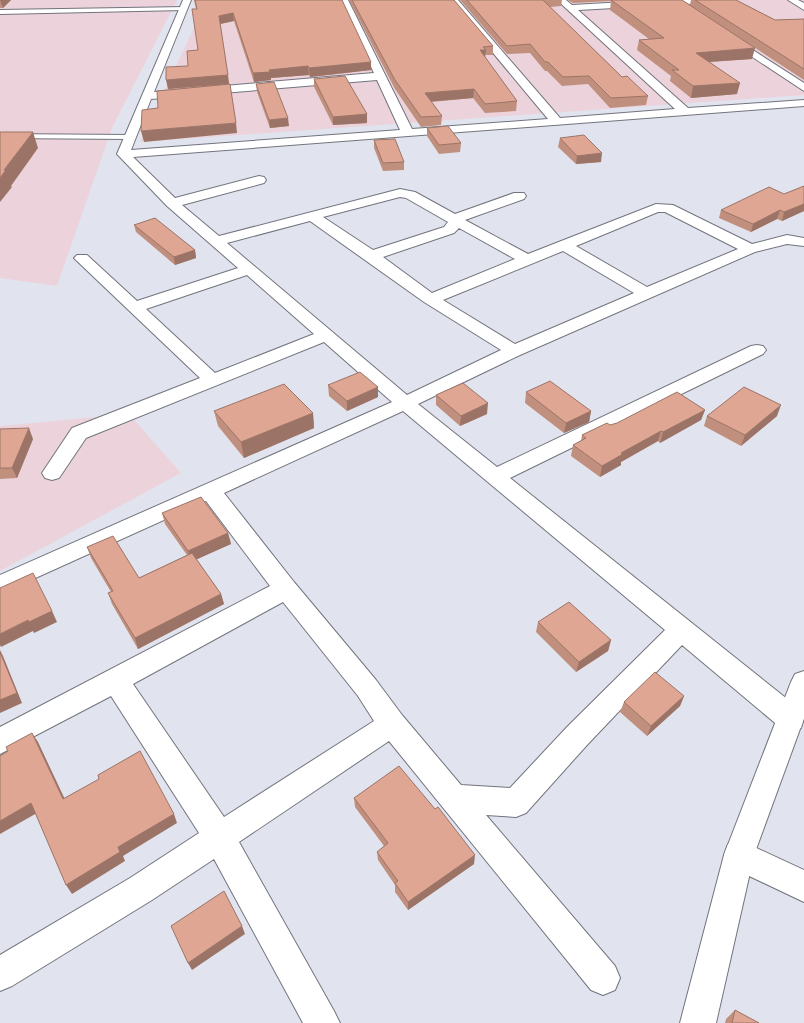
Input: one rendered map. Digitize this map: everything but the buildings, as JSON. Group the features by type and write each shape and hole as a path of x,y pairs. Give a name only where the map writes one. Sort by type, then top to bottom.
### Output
{"street":[{"path":"344,0 408,133"},
{"path":"453,0 557,122"},
{"path":"561,0 685,112"},
{"path":"570,8 704,0"},
{"path":"792,0 804,7"},
{"path":"675,1 689,10"},
{"path":"122,154 148,96 185,4"},
{"path":"721,32 804,88"},
{"path":"148,96 381,76"},
{"path":"122,154 804,103"},
{"path":"122,154 172,203 405,403 791,719"},
{"path":"172,203 258,180"},
{"path":"217,241 400,193 410,194 527,260"},
{"path":"456,220 519,196"},
{"path":"430,299 656,208 668,208 750,249"},
{"path":"313,217 371,256 430,299 514,352"},
{"path":"371,256 449,230 454,226 456,220"},
{"path":"0,585 405,403 514,352 750,249 787,239 804,242"},
{"path":"564,245 647,294"},
{"path":"82,258 212,380"},
{"path":"135,308 250,269"},
{"path":"52,474 79,433 326,335"},
{"path":"496,476 757,350"},
{"path":"210,491 286,589 367,688 392,724 603,978"},
{"path":"0,741 116,681 286,589"},
{"path":"454,798 516,803 577,736 682,629"},
{"path":"116,681 219,837 322,1023"},
{"path":"698,1023 739,855 804,682"},
{"path":"0,974 141,888 392,724"},
{"path":"739,855 804,886"}],"lane":[{"path":"0,12 185,4"},
{"path":"37,11 41,6"},
{"path":"0,136 130,137"}],"shaded area":[{"path":"0,0 177,0 112,128 57,286 0,278"},
{"path":"207,0 804,0 804,95 140,142"},
{"path":"129,414 181,473 0,571 0,426"}]}
